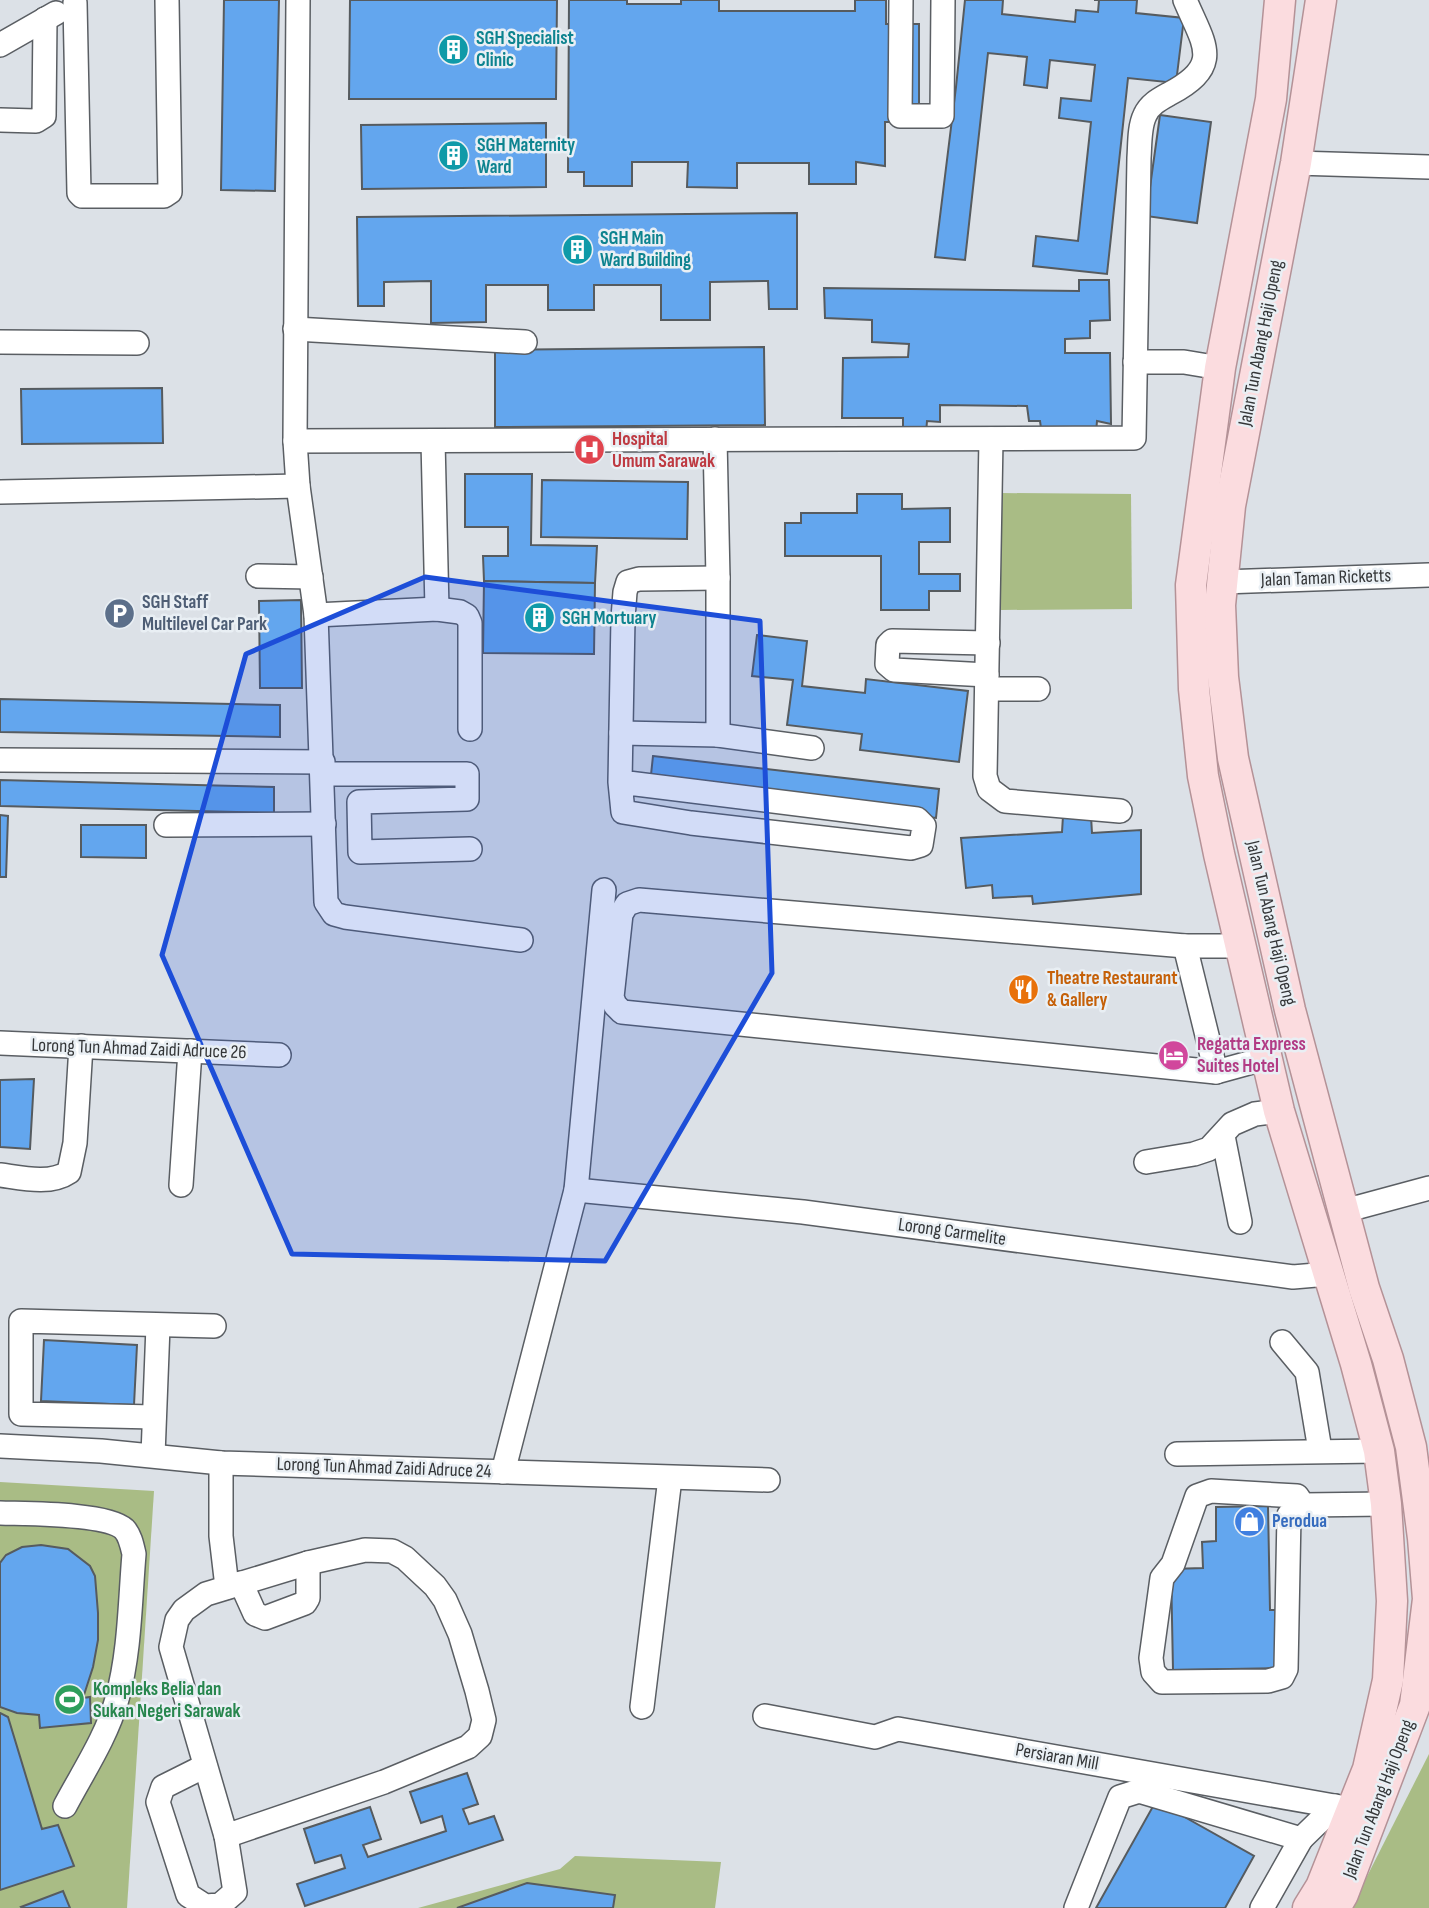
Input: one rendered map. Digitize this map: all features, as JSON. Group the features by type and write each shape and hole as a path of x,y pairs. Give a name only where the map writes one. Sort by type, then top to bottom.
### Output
{"main road":[{"name":"Jalan Tun Abang Haji Openg","path":"1280,0 1270,99 1220,368 1191,585 1194,689 1203,776 1279,1111 1356,1364 1379,1451 1386,1504 1392,1601 1388,1680 1368,1769 1343,1808 1321,1887 1308,1908"},
{"name":"Jalan Tun Abang Haji Openg","path":"1315,2 1296,163 1230,506 1220,605 1223,677 1233,758 1290,1010 1364,1288 1388,1359 1411,1447 1423,1538 1428,1599 1422,1705 1335,1908"},
{"path":"1270,99 1315,2"}],"street":[{"path":"0,45 78,1 79,193 82,196 164,196 170,192 167,0"},
{"path":"298,0 295,441 298,486 316,615 326,902 334,914 413,928 521,940"},
{"path":"901,0 900,116 942,116 943,0"},
{"path":"295,441 1134,438 1139,158 1144,117 1151,106 1191,82 1201,70 1205,59 1206,47 1185,0"},
{"path":"0,120 36,121 44,116 39,23"},
{"path":"1296,163 1429,167"},
{"path":"295,329 525,342"},
{"path":"0,342 137,343"},
{"path":"1135,362 1184,362 1220,368"},
{"path":"715,439 718,735"},
{"path":"991,439 985,776 989,789 1005,801 1120,811"},
{"path":"433,441 438,610"},
{"path":"0,492 298,486"},
{"name":"Jalan Taman Ricketts","path":"1223,582 1429,575"},
{"path":"258,576 311,577"},
{"path":"620,782 916,819 924,826 921,845 911,848 627,814 621,808 620,782 623,618 628,582 639,579 718,578"},
{"path":"316,615 438,610 460,612 467,616 470,622 470,729"},
{"path":"988,643 892,641 888,645 887,664 894,670 1038,689"},
{"path":"621,733 718,735 812,748"},
{"path":"0,760 467,774 467,799 359,802 324,814 166,825"},
{"path":"359,802 360,852 470,849"},
{"path":"503,1472 576,1190 604,890"},
{"path":"1242,946 1185,946 639,900 626,904 621,914 612,997 622,1012 1216,1072 1267,1058"},
{"path":"1185,946 1216,1072"},
{"name":"Lorong Tun Ahmad Zaidi Adruce 26","path":"0,1043 279,1055"},
{"path":"0,1175 46,1180 59,1178 69,1172 75,1143 81,1045"},
{"path":"181,1185 190,1051"},
{"path":"1146,1162 1209,1149 1232,1124 1255,1114 1279,1111"},
{"path":"1223,1136 1240,1222"},
{"path":"1344,1211 1429,1188"},
{"name":"Lorong Carmelite","path":"576,1190 803,1212 1293,1277 1328,1274"},
{"path":"10,1446 21,1414 21,1321 214,1326"},
{"path":"153,1455 158,1326"},
{"path":"1282,1342 1307,1372 1320,1450"},
{"path":"21,1414 154,1417"},
{"name":"Lorong Tun Ahmad Zaidi Adruce 24","path":"10,1446 153,1455 221,1463 768,1480"},
{"path":"1177,1454 1379,1451"},
{"path":"221,1463 221,1536 234,1585 255,1614 265,1618 306,1603 308,1563"},
{"path":"642,1707 670,1478"},
{"path":"1303,1505 1297,1496 1211,1491 1197,1496 1173,1564 1162,1578 1151,1658 1153,1672 1162,1682 1268,1681 1282,1677 1286,1669 1289,1515 1303,1505 1386,1504"},
{"path":"0,1513 92,1518 110,1522 124,1529 134,1553 123,1672 117,1701 65,1806"},
{"path":"205,1766 163,1787 158,1802 188,1895 205,1906 219,1905 234,1892 234,1878 226,1836 171,1647 177,1620 184,1610 206,1594 352,1552 392,1551 405,1558 435,1586 453,1617 477,1691 483,1728 475,1743 384,1782 226,1836"},
{"name":"Persiaran Mill","path":"765,1716 875,1737 898,1729 1343,1808"},
{"path":"1076,1908 1120,1797 1127,1793 1139,1791 1301,1839"},
{"path":"1262,1908 1301,1839 1343,1808"}],"highlighted area":[{"path":"425,577 760,621 772,973 605,1261 292,1254 162,955 246,654"}],"green space":[{"path":"1001,493 1131,494 1132,609 1001,610"},
{"name":"Kompleks Belia dan Sukan Negeri Sarawak","path":"0,1482 154,1491 127,1908 0,1908"},
{"path":"1429,1754 1429,1908 1351,1908"},
{"path":"575,1856 721,1862 715,1908 418,1908 560,1869"}],"building":[{"path":"224,0 279,0 275,191 221,190"},
{"name":"SGH Specialist Clinic","path":"350,0 557,0 556,99 349,99"},
{"path":"569,0 681,4 681,0 719,0 719,11 855,11 855,0 886,0 886,24 919,24 919,122 885,122 885,166 856,162 856,184 809,184 809,163 737,163 737,188 687,187 688,162 632,162 632,186 584,186 584,172 568,172"},
{"path":"965,0 1003,0 1002,14 1075,22 1076,10 1098,12 1099,0 1137,0 1136,13 1184,18 1176,83 1128,78 1107,274 1033,266 1036,236 1078,241 1091,122 1059,118 1061,98 1091,101 1095,65 1050,60 1047,88 1024,85 1027,57 988,53 965,260 935,257"},
{"path":"1160,115 1211,122 1197,223 1146,216"},
{"name":"SGH Maternity Ward","path":"546,123 546,187 362,189 361,125"},
{"name":"SGH Main Ward Building","path":"797,213 797,309 769,309 768,281 710,282 710,320 661,320 661,285 594,285 594,310 548,310 548,285 486,285 486,322 431,323 431,281 384,282 384,306 358,306 357,217"},
{"path":"1079,280 1109,280 1110,320 1090,321 1090,338 1065,339 1065,353 1110,353 1111,424 1097,421 1096,433 1042,435 1040,421 1029,421 1027,406 940,405 940,422 927,421 926,434 903,434 903,418 842,418 843,358 908,357 909,344 872,342 872,320 825,318 824,288 1079,291"},
{"path":"764,347 765,425 495,427 495,350"},
{"path":"162,388 163,443 22,444 21,389"},
{"path":"465,474 532,474 531,545 597,546 595,583 484,581 483,556 508,556 508,527 465,527"},
{"path":"542,480 688,482 687,539 541,537"},
{"path":"857,494 902,494 902,509 950,508 950,542 919,542 919,574 960,574 960,591 929,591 929,610 881,610 881,556 785,556 785,523 801,523 801,513 857,513"},
{"name":"SGH Mortuary","path":"484,581 595,583 594,654 483,653"},
{"path":"301,600 302,688 260,688 259,601"},
{"path":"757,635 807,641 802,686 865,693 866,679 968,691 959,762 860,750 862,734 787,725 793,680 752,676"},
{"path":"0,699 280,705 280,737 0,732"},
{"path":"653,756 939,789 936,818 650,784"},
{"path":"0,780 274,787 274,813 0,806"},
{"path":"0,815 8,816 6,877 0,877"},
{"path":"1063,816 1091,816 1092,833 1141,830 1141,894 1033,904 1032,896 993,898 992,885 966,888 961,838 1062,832"},
{"path":"81,825 146,825 146,858 81,857"},
{"path":"34,1079 30,1149 0,1147 0,1080"},
{"path":"44,1340 137,1345 134,1405 41,1401"},
{"path":"1268,1506 1270,1610 1283,1610 1284,1668 1173,1670 1171,1569 1203,1568 1202,1542 1216,1541 1216,1507"},
{"path":"41,1545 68,1549 90,1566 95,1576 98,1640 83,1698 90,1697 91,1723 40,1728 39,1715 17,1713 0,1707 0,1563 6,1555 22,1547"},
{"path":"0,1713 8,1717 42,1829 58,1825 74,1866 0,1890"},
{"path":"467,1773 478,1804 463,1809 469,1824 494,1816 503,1840 305,1906 297,1884 345,1868 341,1855 315,1863 304,1829 370,1807 381,1839 363,1845 368,1857 446,1831 442,1816 421,1823 410,1792"},
{"path":"1156,1801 1254,1856 1225,1908 1096,1908"},
{"path":"527,1883 615,1895 613,1908 457,1908"},
{"path":"63,1891 70,1908 21,1907"}],"place":[{"name":"SGH Specialist Clinic","path":"453,49"},
{"name":"SGH Maternity Ward","path":"454,156"},
{"name":"SGH Main Ward Building","path":"577,249"},
{"name":"Hospital Umum Sarawak","path":"589,450"},
{"name":"SGH Staff Multilevel Car Park","path":"119,613"},
{"name":"SGH Mortuary","path":"539,618"},
{"name":"Theatre Restaurant & Gallery","path":"1024,989"},
{"name":"Regatta Express Suites Hotel","path":"1174,1055"},
{"name":"Perodua","path":"1249,1521"},
{"name":"Kompleks Belia dan Sukan Negeri Sarawak","path":"70,1700"}]}
